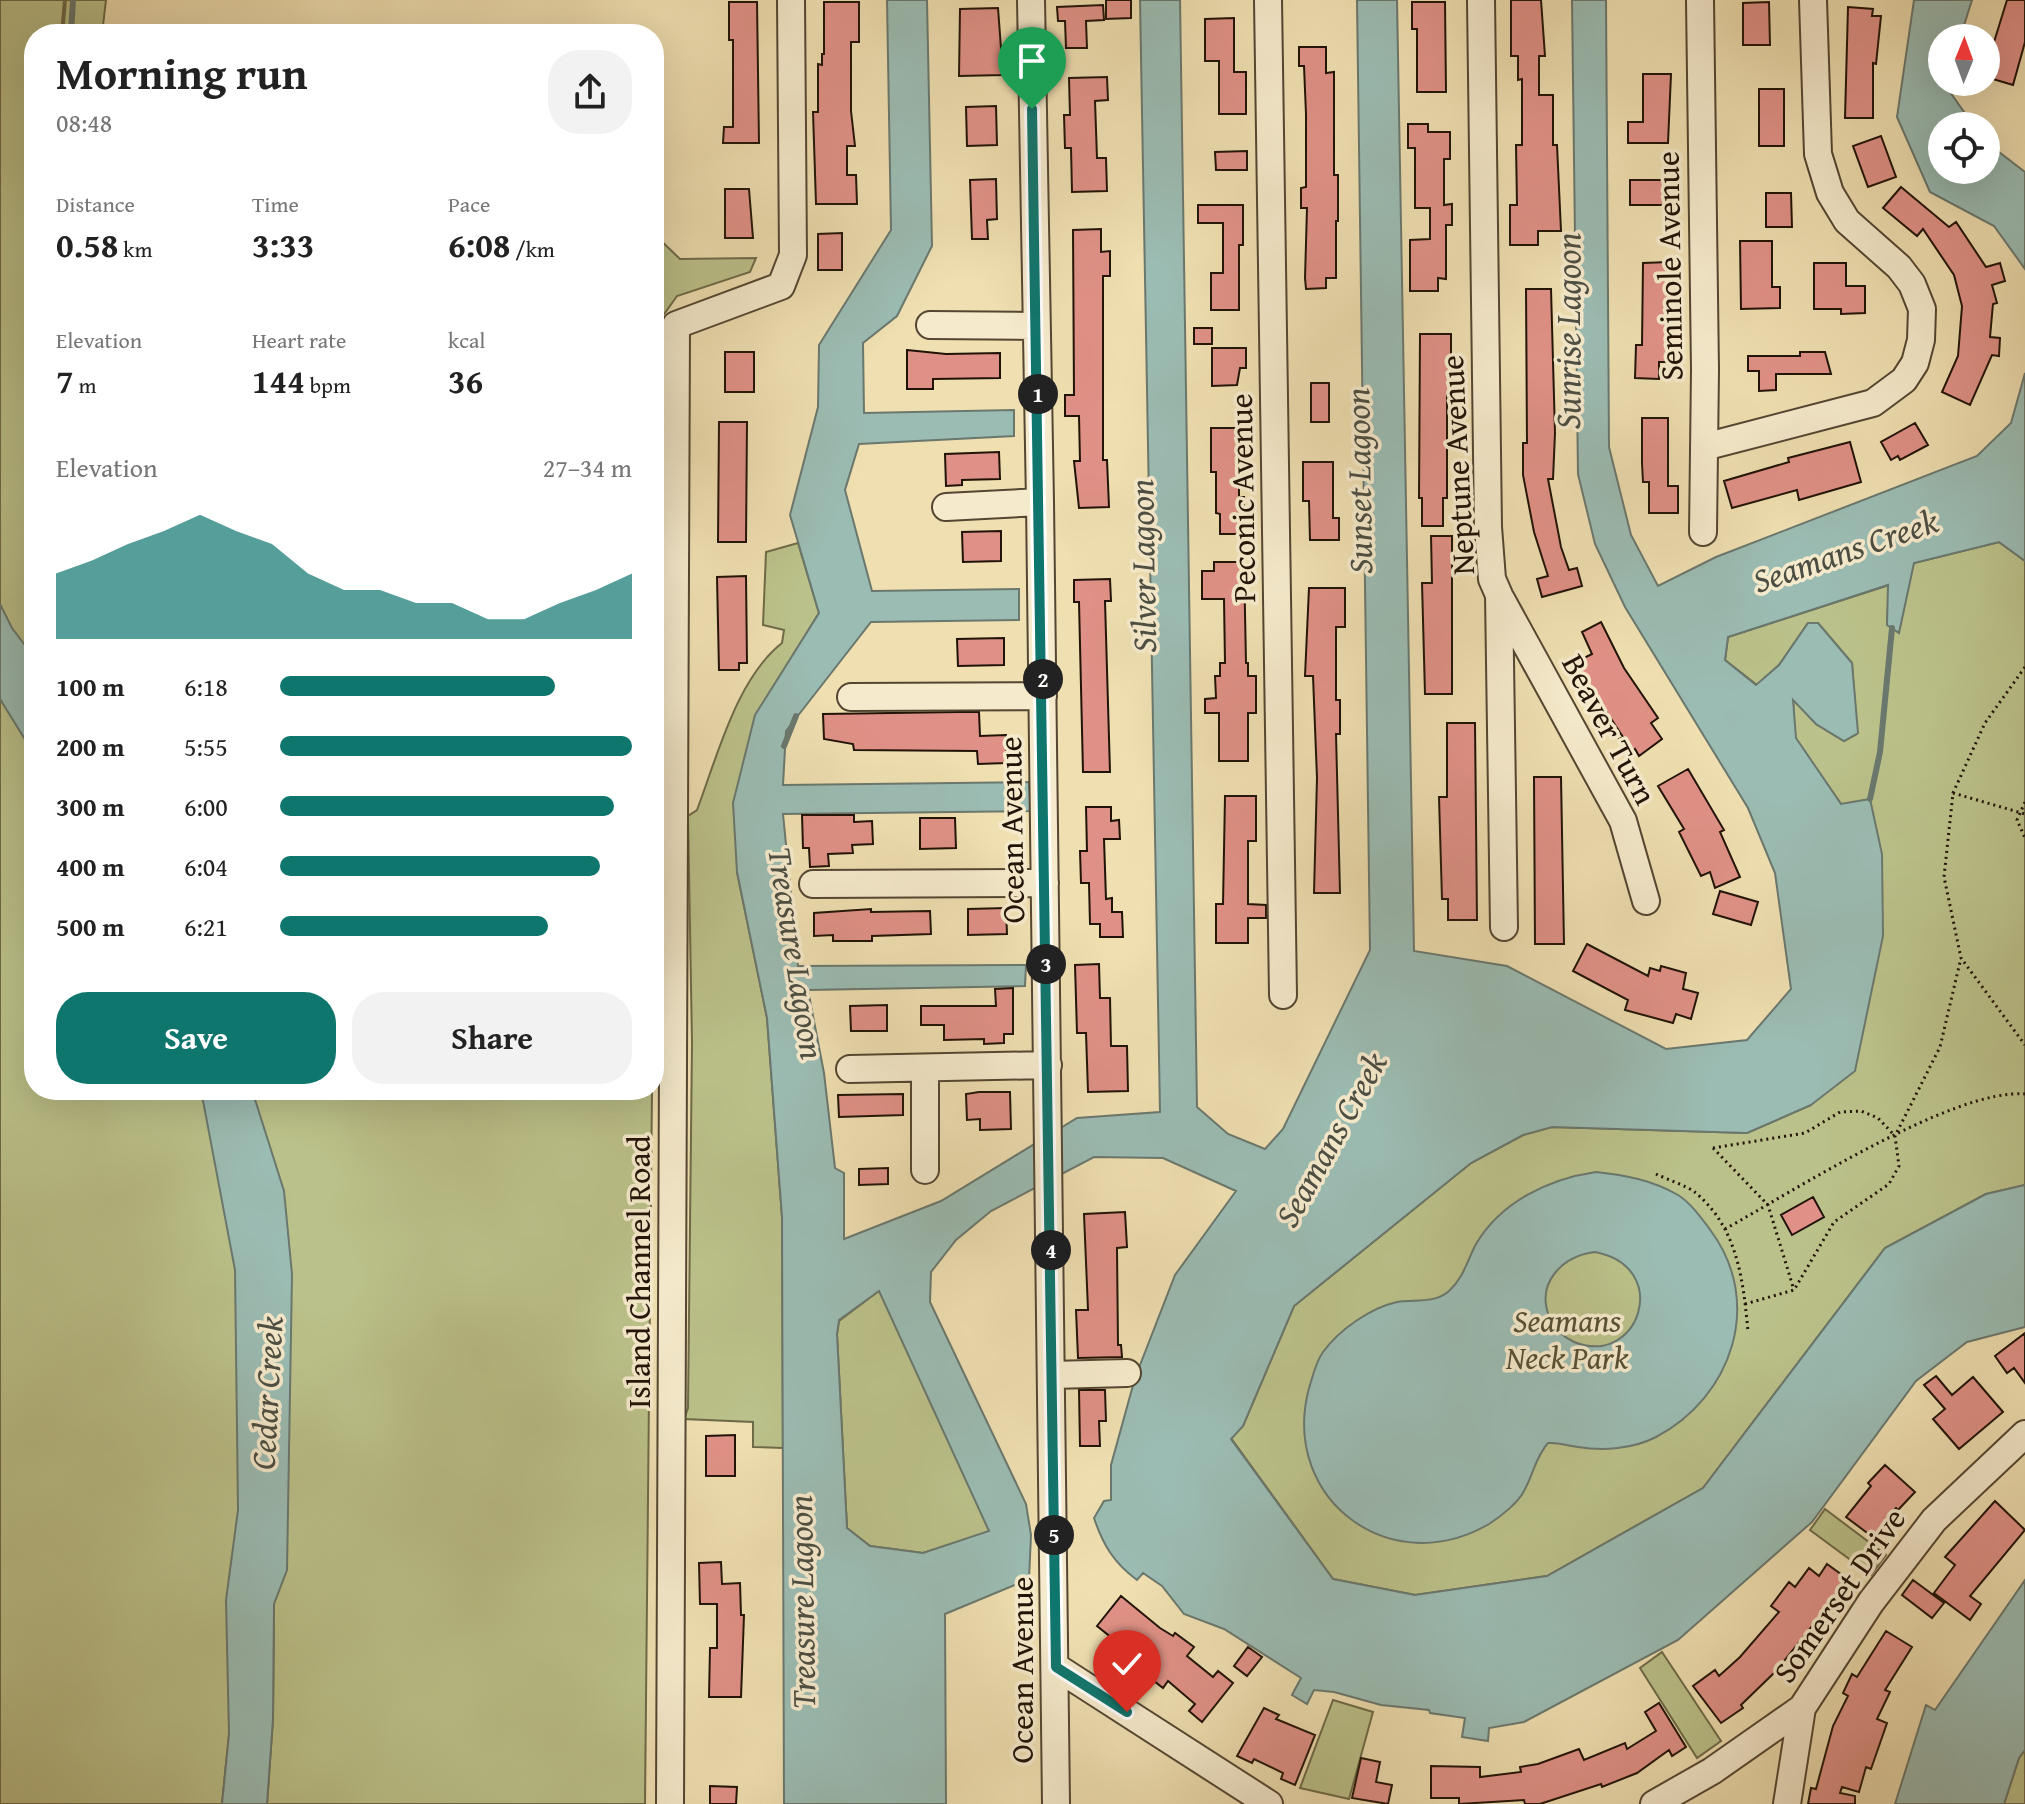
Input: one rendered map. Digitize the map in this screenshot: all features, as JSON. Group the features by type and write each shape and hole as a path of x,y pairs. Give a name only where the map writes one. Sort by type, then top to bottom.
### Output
{"street":[{"name":"Island Channel Road","path":"670,1804 676,325 781,286 793,255 791,0"},
{"name":"Ocean Avenue","path":"1031,0 1050,1185 1056,1804"},
{"name":"Peconic Avenue","path":"1268,0 1283,995"},
{"name":"Neptune Avenue","path":"1481,0 1488,527 1492,579 1499,595 1504,927"},
{"name":"Seminole Avenue","path":"1700,0 1703,532"},
{"path":"1704,447 1873,403 1904,380 1915,363 1921,340 1922,309 1912,284 1899,267 1847,221 1830,193 1816,139 1813,0"},
{"path":"930,325 1036,326"},
{"path":"946,507 1040,502"},
{"name":"Beaver Turn","path":"1499,595 1623,821 1646,901"},
{"path":"851,697 1043,696"},
{"path":"813,884 1045,883"},
{"path":"850,1069 1048,1065"},
{"path":"925,1068 925,1170"},
{"path":"1052,1375 1127,1373"},
{"name":"Somerset Drive","path":"1654,1804 1712,1771 1802,1708 1871,1602 1934,1520 2025,1434"},
{"path":"1056,1667 1269,1804"},
{"path":"1787,1804 1802,1708"}],"path":[{"path":"2025,667 1985,723 1953,793 1944,877 1961,958 2025,1045"},
{"path":"1953,793 2025,814"},
{"path":"2025,802 2018,812 2018,828 2025,838"},
{"path":"1745,1304 1794,1290 1834,1222 1889,1184 1899,1166 1895,1136 1940,1047 1961,958"},
{"path":"1725,1229 1895,1136 1966,1103 2013,1093 2025,1094"},
{"path":"1794,1290 1768,1205 1713,1148 1805,1133 1840,1112 1861,1111 1878,1118 1895,1136"},
{"path":"1656,1174 1696,1193 1725,1229 1741,1264 1748,1331"}],"green space":[{"path":"0,0 64,0 62,24 24,24 24,1100 652,1100 645,1804 267,1804 273,1719 274,1604 229,1734 222,1804 0,1804"},
{"path":"66,0 106,0 103,24 64,24"},
{"path":"664,244 680,259 756,258 750,272 677,296 664,314"},
{"name":"Seamans Neck Park","path":"1999,542 2025,561 2025,1185 1986,1194 1885,1248 1703,1488 1547,1576 1415,1595 1333,1579 1231,1438 1243,1426 1294,1306 1471,1163 1523,1135 1552,1127 1747,1133 1811,1105 1841,804 1795,738 1793,698 1816,724 1844,741 1857,734 1852,663 1818,623 1808,623 1779,665 1757,685 1725,660 1728,637 1889,585 1887,625 1914,563"},
{"path":"798,543 819,613 756,715 737,872 767,1018 782,1217 783,1448 753,1447 753,1422 684,1419 688,1408 692,1042 688,816 697,810 741,697 766,658 782,643 784,630 763,625 766,552"},
{"path":"880,1290 990,1532 923,1553 870,1546 847,1528 837,1334 839,1321"},
{"path":"1825,1509 1886,1555 1871,1575 1810,1530"},
{"path":"1662,1652 1721,1741 1697,1758 1640,1668"},
{"path":"1333,1700 1373,1712 1349,1799 1300,1788"},
{"path":"2025,1750 2025,1804 2004,1804 2019,1758"}],"water":[{"name":"Seamans Creek","path":"887,0 927,0 932,246 897,316 863,343 864,413 1014,410 1014,436 859,444 845,490 872,591 1019,589 1019,620 871,622 786,731 783,785 1029,782 1031,811 783,814 798,966 1026,965 1025,986 808,990 824,1073 835,1168 844,1173 844,1239 941,1201 1077,1118 1160,1112 1140,0 1180,0 1197,1107 1228,1134 1265,1149 1283,1129 1370,950 1357,0 1397,0 1414,951 1507,966 1666,1049 1747,1040 1791,989 1775,873 1748,808 1625,607 1595,544 1578,474 1572,0 1606,0 1609,447 1631,535 1658,586 1716,557 1977,456 2011,423 2025,373 2025,561 1999,542 1914,563 1899,633 1887,625 1888,585 1728,637 1725,660 1756,685 1779,665 1808,623 1818,623 1852,663 1858,733 1844,741 1816,724 1793,700 1796,738 1841,804 1870,799 1882,854 1883,936 1855,1071 1811,1105 1747,1133 1552,1127 1523,1135 1471,1163 1294,1306 1243,1426 1231,1439 1333,1579 1415,1595 1547,1576 1703,1488 1885,1248 1986,1194 2025,1185 2025,1327 1967,1342 1916,1381 1812,1522 1678,1640 1524,1722 1489,1728 1488,1741 1462,1737 1465,1718 1430,1713 1429,1710 1381,1705 1334,1692 1314,1690 1307,1704 1292,1695 1301,1678 1224,1629 1184,1614 1162,1586 1143,1573 1137,1580 1110,1553 1094,1518 1104,1501 1111,1500 1111,1465 1135,1378 1175,1275 1236,1191 1163,1158 1094,1157 991,1211 956,1240 931,1272 930,1302 1026,1504 1031,1535 1029,1579 945,1614 946,1804 784,1804 782,1217 767,1018 737,872 733,803 755,715 819,613 790,515 818,407 819,345 891,230","holes":["879,1291 989,1531 923,1553 870,1546 847,1528 837,1334 839,1320"]},
{"path":"1914,0 1972,0 1964,24 1928,24 1928,96 1953,96 1964,112 1928,112 1928,184 2000,184 2000,153 2025,172 2025,269 1994,226 1930,192 1897,117"},
{"path":"0,604 24,644 24,738 0,699"},
{"name":"Cedar Creek","path":"203,1100 255,1100 284,1191 292,1274 287,1570 274,1604 273,1719 267,1804 222,1804 229,1734 226,1600 238,1510 235,1270"},
{"path":"1607,1173 1658,1186 1687,1202 1711,1231 1727,1259 1735,1288 1737,1317 1732,1346 1721,1373 1704,1398 1682,1420 1647,1441 1608,1449 1548,1443 1524,1491 1513,1505 1489,1524 1452,1539 1416,1543 1382,1536 1352,1520 1328,1497 1312,1467 1304,1431 1308,1392 1323,1352 1346,1328 1376,1309 1397,1302 1431,1299 1449,1291 1465,1269 1486,1229 1499,1216 1527,1195 1578,1175","holes":["1595,1252 1619,1261 1634,1276 1640,1294 1638,1312 1630,1329 1616,1341 1597,1346 1566,1338 1553,1324 1546,1304 1546,1292 1555,1273 1572,1259"]},
{"path":"2025,1580 2025,1750 2019,1758 2004,1804 1895,1804 1926,1705 1935,1710"}],"building":[{"path":"1106,0 1131,0 1131,18 1106,19"},
{"path":"1511,0 1541,0 1545,56 1539,56 1539,95 1553,95 1553,145 1557,145 1561,231 1538,231 1538,245 1510,245 1510,205 1517,205 1516,145 1522,145 1522,79 1518,80 1518,56 1511,56"},
{"path":"2007,0 2025,0 2025,42 2013,85 2000,81 2000,24"},
{"path":"729,2 757,2 759,143 723,143 724,127 733,127 733,40 729,40"},
{"path":"824,2 859,2 859,42 851,42 851,111 855,146 847,146 847,175 856,175 857,204 816,204 813,112 818,112 818,64 822,65 824,54"},
{"path":"1412,2 1445,2 1446,92 1417,92 1417,29 1412,29"},
{"path":"1769,2 1770,45 1743,45 1743,3"},
{"path":"1103,5 1104,20 1086,21 1087,48 1066,48 1065,21 1058,21 1057,7"},
{"path":"1848,7 1873,9 1872,16 1881,16 1876,64 1873,63 1873,118 1845,118"},
{"path":"998,8 1003,75 959,76 960,9"},
{"path":"1234,18 1234,72 1246,72 1246,114 1219,114 1219,61 1205,61 1205,19"},
{"path":"1299,47 1326,47 1326,73 1334,72 1334,175 1338,175 1336,278 1326,278 1326,288 1306,289 1307,208 1301,208 1301,188 1306,187 1306,114 1304,66 1299,66"},
{"path":"1643,74 1671,74 1668,143 1628,143 1628,122 1643,122"},
{"path":"1107,77 1108,100 1095,101 1097,158 1106,158 1107,191 1072,192 1071,148 1065,148 1064,115 1070,115 1069,78"},
{"path":"1759,89 1784,89 1784,146 1759,146"},
{"path":"996,106 997,145 967,146 966,107"},
{"path":"1408,124 1428,124 1428,132 1450,132 1450,159 1444,159 1444,205 1452,204 1452,225 1446,225 1446,279 1438,278 1438,291 1410,291 1410,240 1430,239 1430,208 1415,208 1415,148 1408,148"},
{"path":"1881,136 1896,177 1868,187 1853,146"},
{"path":"1247,151 1247,170 1216,170 1215,152"},
{"path":"996,179 997,219 987,220 988,239 972,239 970,180"},
{"path":"1630,180 1668,180 1668,205 1630,205"},
{"path":"1901,187 1949,227 1956,222 1986,267 2000,263 2005,281 1992,285 1997,303 1993,304 1990,337 2000,338 1999,356 1992,355 1970,405 1942,392 1958,356 1962,306 1954,275 1923,229 1917,236 1883,208"},
{"path":"725,189 749,189 753,238 725,238"},
{"path":"1766,193 1791,193 1792,227 1766,227"},
{"path":"1198,205 1243,205 1243,245 1239,245 1239,310 1211,310 1211,273 1223,273 1223,223 1198,223"},
{"path":"1101,229 1101,252 1110,251 1110,276 1103,276 1103,460 1107,460 1109,507 1079,508 1074,461 1080,461 1079,416 1065,416 1065,395 1074,395 1073,230"},
{"path":"842,233 842,270 818,270 818,234"},
{"path":"1740,241 1772,241 1772,287 1780,287 1780,308 1741,309"},
{"path":"1669,262 1666,362 1659,362 1659,379 1635,378 1636,345 1642,345 1643,263"},
{"path":"1814,263 1846,263 1846,286 1865,286 1865,313 1841,314 1841,309 1814,309"},
{"path":"1526,289 1551,289 1555,433 1553,479 1548,479 1561,547 1569,570 1577,568 1582,586 1542,597 1537,579 1548,576 1534,532 1523,475 1523,443 1527,443"},
{"path":"1194,328 1212,328 1212,344 1194,344"},
{"path":"1420,334 1451,334 1451,395 1447,395 1447,498 1443,498 1443,526 1422,526 1422,498 1419,498"},
{"path":"1212,348 1246,348 1246,368 1240,368 1237,385 1212,386"},
{"path":"907,350 946,354 1000,353 1000,378 933,379 933,389 907,389"},
{"path":"725,352 754,352 754,392 725,392"},
{"path":"1800,352 1825,352 1831,374 1776,374 1776,390 1759,391 1759,371 1748,371 1748,356 1800,356"},
{"path":"1311,383 1329,383 1329,422 1311,422"},
{"path":"1642,418 1668,418 1668,486 1678,486 1678,513 1649,513 1649,482 1643,482"},
{"path":"719,422 747,422 746,542 718,542"},
{"path":"1915,423 1928,445 1900,460 1898,456 1891,460 1881,442"},
{"path":"1211,428 1239,428 1239,497 1244,497 1244,517 1251,517 1251,534 1220,534 1220,514 1216,513 1216,472 1211,472"},
{"path":"1850,442 1861,482 1799,500 1797,490 1732,508 1724,481 1789,462 1788,458"},
{"path":"999,452 1000,479 962,480 962,485 946,486 945,454"},
{"path":"1303,462 1333,462 1333,518 1339,518 1339,540 1310,540 1309,501 1303,501"},
{"path":"1001,531 1001,561 963,562 962,532"},
{"path":"1431,536 1452,536 1452,694 1425,694 1422,583 1432,583"},
{"path":"1214,562 1244,562 1246,663 1248,676 1256,676 1256,713 1248,713 1248,761 1219,761 1219,713 1205,713 1205,699 1216,698 1215,676 1220,676 1220,663 1225,663 1224,599 1202,599 1202,571 1214,571"},
{"path":"746,576 747,663 739,663 739,670 719,670 717,577"},
{"path":"1110,579 1111,601 1105,601 1110,772 1083,772 1079,602 1074,602 1074,580"},
{"path":"1309,588 1345,588 1345,627 1336,627 1336,700 1340,700 1340,734 1336,734 1340,893 1314,893 1317,778 1313,676 1305,676"},
{"path":"1601,622 1624,668 1658,718 1651,723 1662,739 1639,756 1635,749 1629,753 1619,739 1623,737 1589,685 1584,688 1572,664 1592,654 1582,632"},
{"path":"1004,638 1004,665 958,666 957,639"},
{"path":"979,712 980,736 1006,735 1006,763 978,764 977,751 854,750 853,744 824,739 823,714"},
{"path":"1447,723 1475,723 1477,920 1448,920 1448,899 1442,899 1439,797 1447,797"},
{"path":"1688,769 1724,830 1720,832 1740,877 1715,888 1710,872 1701,876 1679,832 1684,829 1658,786"},
{"path":"1534,777 1561,777 1564,944 1535,944"},
{"path":"1225,796 1256,796 1256,841 1248,841 1248,904 1266,905 1266,918 1248,918 1248,943 1216,943 1216,904 1223,904"},
{"path":"1086,807 1111,807 1111,821 1119,820 1120,839 1104,839 1106,899 1112,898 1112,912 1122,912 1123,937 1100,937 1100,924 1090,924 1089,883 1081,883 1080,851 1087,851"},
{"path":"802,815 854,815 854,822 872,821 873,844 852,845 853,853 828,854 829,866 810,867 809,848 803,848"},
{"path":"920,818 955,818 956,848 920,849"},
{"path":"1720,891 1758,902 1751,925 1713,914"},
{"path":"1006,908 1007,934 968,935 968,909"},
{"path":"871,909 871,912 930,911 931,934 872,936 872,941 833,941 833,935 814,936 814,913"},
{"path":"1587,944 1648,976 1650,968 1660,971 1661,966 1686,973 1683,989 1698,993 1691,1019 1676,1014 1673,1023 1625,1010 1628,1000 1573,971"},
{"path":"1099,964 1100,998 1110,998 1111,1046 1127,1046 1128,1091 1088,1092 1086,1033 1077,1033 1075,965"},
{"path":"1013,988 1013,1034 1004,1034 1004,1043 984,1044 984,1039 944,1040 944,1025 921,1025 921,1006 996,1006 995,989"},
{"path":"887,1005 887,1031 851,1031 850,1006"},
{"path":"1010,1092 1011,1129 980,1130 980,1119 967,1120 966,1094"},
{"path":"903,1094 903,1115 839,1117 838,1095"},
{"path":"888,1168 888,1184 859,1185 859,1169"},
{"path":"1813,1197 1824,1217 1792,1235 1781,1215"},
{"path":"1125,1212 1127,1247 1117,1248 1118,1345 1121,1345 1122,1357 1078,1358 1076,1310 1088,1310 1084,1214"},
{"path":"2025,1333 2025,1383 2014,1368 2007,1373 1995,1356"},
{"path":"1936,1376 1952,1395 1973,1377 2003,1412 1959,1449 1933,1419 1945,1409 1924,1385"},
{"path":"1079,1390 1105,1390 1106,1421 1099,1421 1100,1446 1080,1446"},
{"path":"735,1435 735,1476 706,1476 706,1436"},
{"path":"1885,1465 1915,1492 1898,1510 1896,1508 1874,1538 1846,1517 1871,1486 1868,1483"},
{"path":"1995,1501 2025,1530 1970,1596 1981,1604 1970,1620 1934,1593 1955,1565 1945,1557"},
{"path":"721,1562 722,1584 740,1583 741,1615 744,1615 741,1697 709,1697 710,1648 717,1648 717,1604 700,1604 699,1563"},
{"path":"1827,1564 1849,1580 1776,1671 1741,1705 1743,1708 1721,1723 1693,1686 1715,1670 1719,1676 1740,1657 1779,1612 1771,1606 1789,1582 1795,1587 1809,1568 1819,1576"},
{"path":"1913,1580 1944,1603 1932,1618 1902,1595"},
{"path":"1121,1596 1160,1628 1173,1636 1175,1633 1194,1647 1187,1656 1213,1677 1218,1671 1233,1683 1202,1722 1189,1711 1195,1704 1168,1681 1163,1688 1132,1664 1140,1653 1115,1634 1112,1638 1097,1626"},
{"path":"1886,1631 1912,1647 1885,1690 1890,1692 1877,1719 1887,1723 1871,1769 1866,1767 1859,1792 1842,1787 1840,1793 1855,1796 1855,1804 1808,1804 1811,1788 1816,1789 1833,1726 1848,1696 1843,1693 1852,1674 1857,1677"},
{"path":"1248,1647 1262,1657 1247,1676 1234,1666"},
{"path":"1659,1703 1686,1747 1672,1756 1669,1750 1637,1773 1602,1787 1601,1784 1540,1804 1525,1804 1524,1800 1459,1804 1459,1798 1431,1798 1431,1766 1480,1767 1480,1777 1521,1772 1520,1767 1579,1749 1584,1760 1625,1743 1627,1749 1656,1731 1645,1712"},
{"path":"1264,1708 1279,1715 1276,1719 1315,1735 1295,1785 1281,1779 1283,1773 1254,1759 1252,1763 1237,1756"},
{"path":"1361,1758 1380,1762 1376,1782 1392,1785 1388,1804 1352,1798"},
{"path":"710,1786 737,1787 736,1804 710,1804"}],"waterway":[{"path":"72,24 73,0"},
{"path":"1870,799 1880,752 1892,628"},
{"name":"Treasure Lagoon","path":"784,746 796,716"}],"route":[{"path":"1032,109 1056,1667 1127,1712"}],"water label":[{"name":"Sunrise Lagoon","path":"1567,331"},
{"name":"Sunset Lagoon","path":"1358,481"},
{"name":"Silver Lagoon","path":"1142,566"}]}
